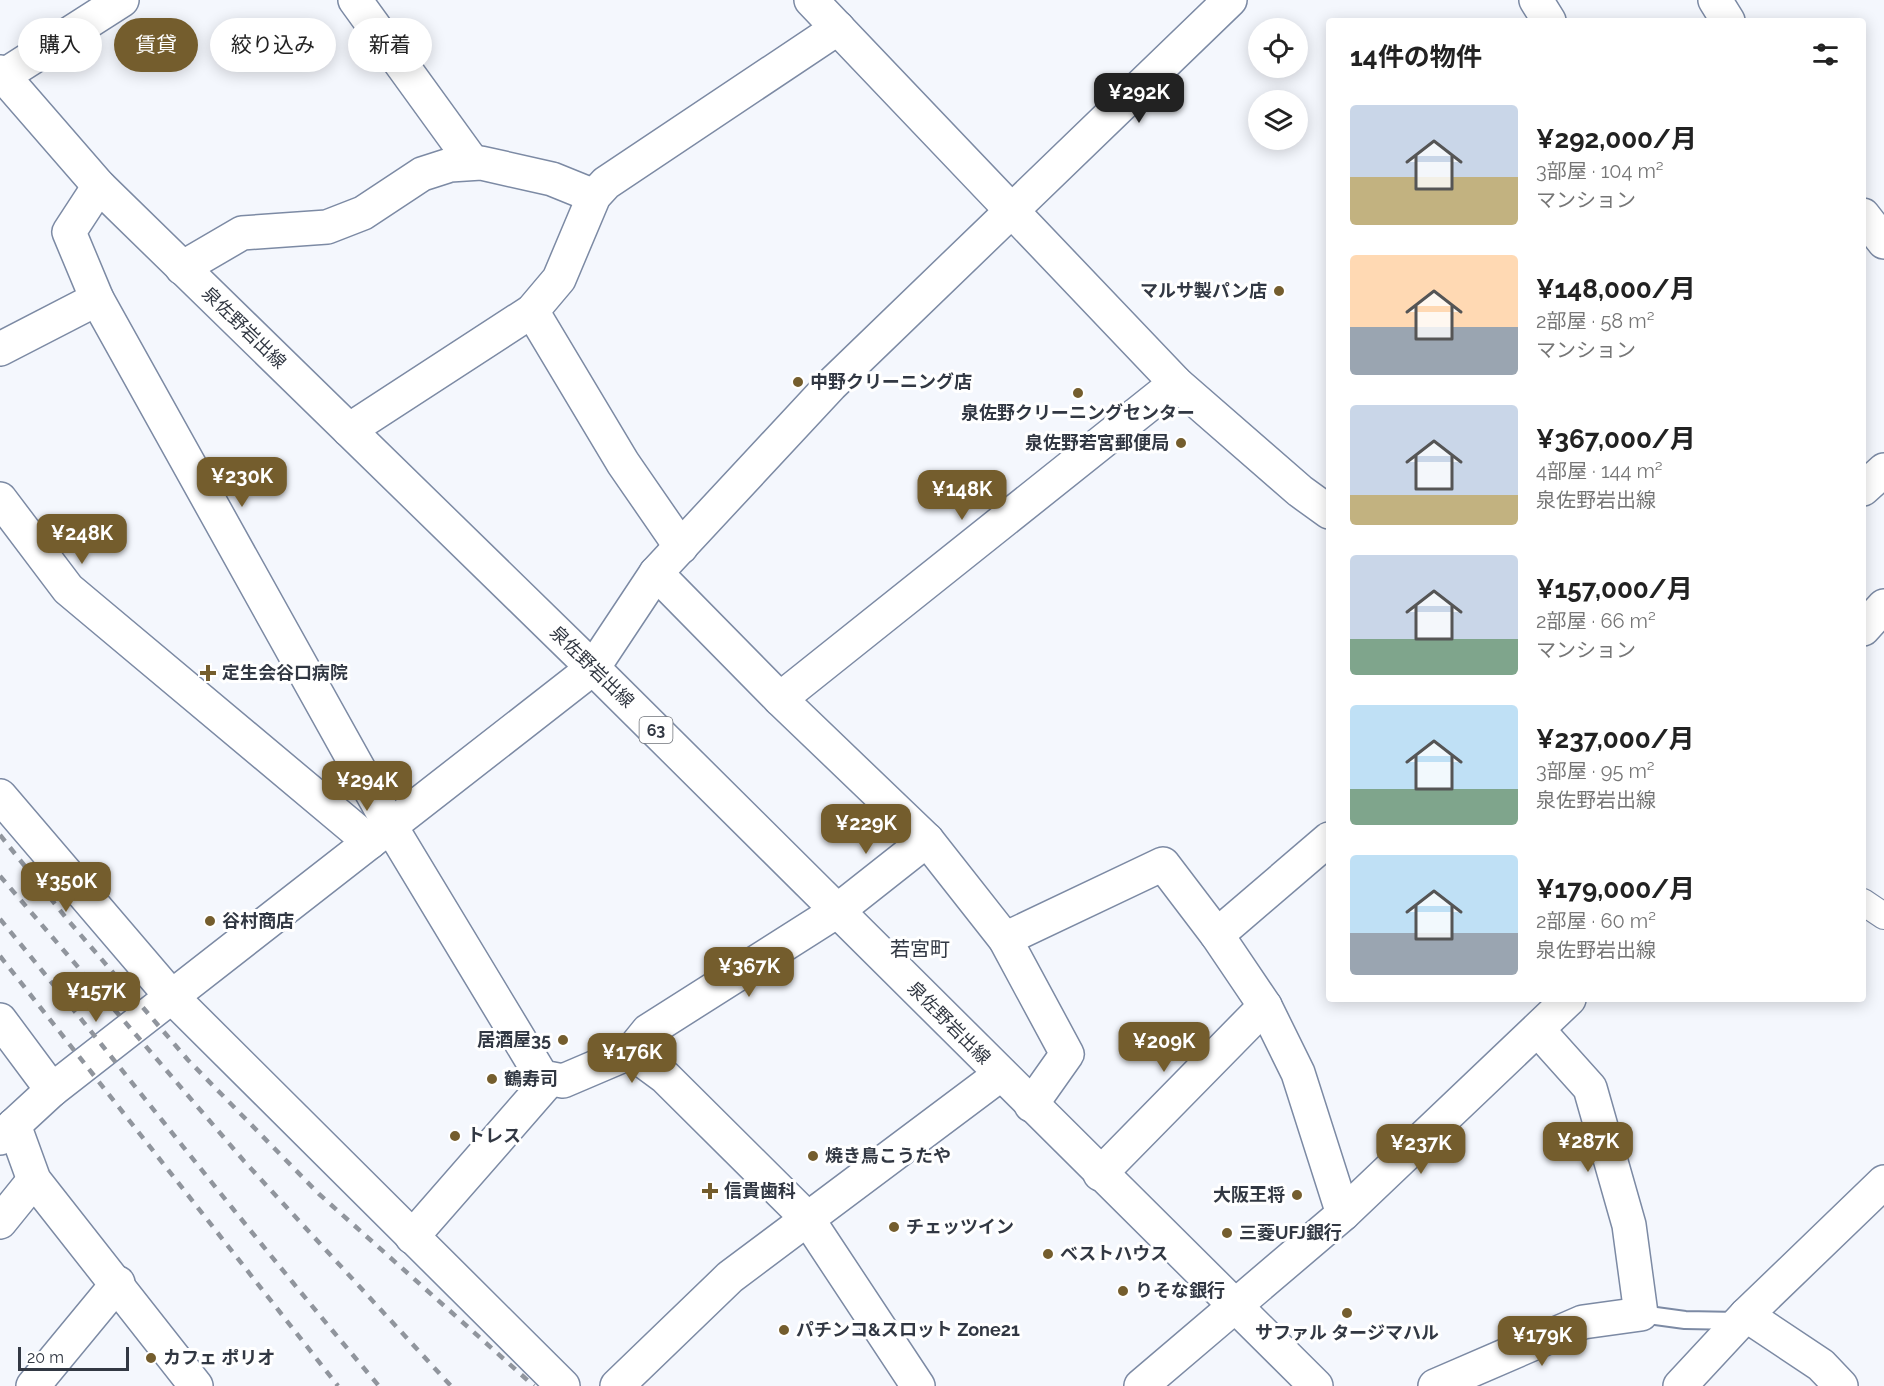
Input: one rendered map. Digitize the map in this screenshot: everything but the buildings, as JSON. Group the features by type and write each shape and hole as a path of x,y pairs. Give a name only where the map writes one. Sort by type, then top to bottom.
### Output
{"street":[{"path":"1,76 122,0"},
{"path":"355,0 473,163"},
{"path":"196,1386 118,1283 34,1180 7,1131 52,1090 593,668 656,573 831,385 1230,0"},
{"path":"1536,0 1548,18"},
{"path":"1715,0 1726,18"},
{"path":"349,430 532,311 559,279 594,196 606,183 827,10 1012,212 1176,383 1300,491 1326,509"},
{"name":"泉佐野岩出線","path":"1,76 99,186 593,668 1316,1386"},
{"path":"182,268 242,233 327,227 363,213 422,174 450,165 473,163 552,179 594,196"},
{"path":"99,186 69,232 97,299 380,834 542,1077 564,1081 632,1052 648,1031 837,911 927,840"},
{"path":"0,349 97,299"},
{"path":"532,311 622,464 681,547"},
{"path":"780,699 1176,383"},
{"path":"0,499 68,589 380,834"},
{"path":"656,573 780,699 927,840 1005,939 1067,1054 1031,1105"},
{"path":"1866,626 1884,606"},
{"path":"0,796 171,996 563,1386"},
{"path":"1217,936 1326,842"},
{"path":"1005,939 1163,864 1217,936 1264,1006 1298,1073 1343,1214"},
{"path":"1866,904 1884,916"},
{"path":"1141,1386 1343,1214 1566,1002"},
{"path":"1100,1174 1264,1006"},
{"path":"0,1020 52,1090"},
{"path":"1435,1386 1583,1322 1641,1314 1629,1225 1590,1088 1538,1030"},
{"path":"632,1052 665,1077 807,1218 918,1386"},
{"path":"617,1386 730,1277 1001,1074"},
{"path":"412,1237 550,1078"},
{"path":"0,1222 34,1180"},
{"path":"1680,1386 1743,1318 1884,1182"},
{"path":"33,1386 118,1283"},
{"path":"1743,1318 1821,1365 1841,1386"}],"lane":[{"path":"1641,1314 1685,1320 1743,1318"}],"railway":[{"path":"0,835 67,919 188,1060 319,1194 534,1386"},
{"path":"0,876 244,1161 451,1386"},
{"path":"0,919 379,1386"},
{"path":"0,956 338,1386"}],"place":[{"name":"マルサ製パン店","path":"1279,291"},
{"name":"中野クリーニング店","path":"798,382"},
{"name":"泉佐野クリーニングセンター","path":"1078,393"},
{"name":"泉佐野若宮郵便局","path":"1181,443"},
{"name":"定生会谷口病院","path":"208,673"},
{"name":"谷村商店","path":"210,921"},
{"name":"居酒屋35","path":"563,1040"},
{"name":"鶴寿司","path":"492,1079"},
{"name":"トレス","path":"455,1136"},
{"name":"焼き鳥こうたや","path":"813,1156"},
{"name":"信貴歯科","path":"710,1191"},
{"name":"大阪王将","path":"1297,1195"},
{"name":"チェッツイン","path":"894,1227"},
{"name":"三菱UFJ銀行","path":"1227,1233"},
{"name":"ベストハウス","path":"1048,1254"},
{"name":"りそな銀行","path":"1123,1291"},
{"name":"サファル タージマハル","path":"1347,1313"},
{"name":"パチンコ&スロット Zone21","path":"784,1330"},
{"name":"カフェ ポリオ","path":"151,1358"}],"district":[{"name":"若宮町","path":"920,949"}]}
